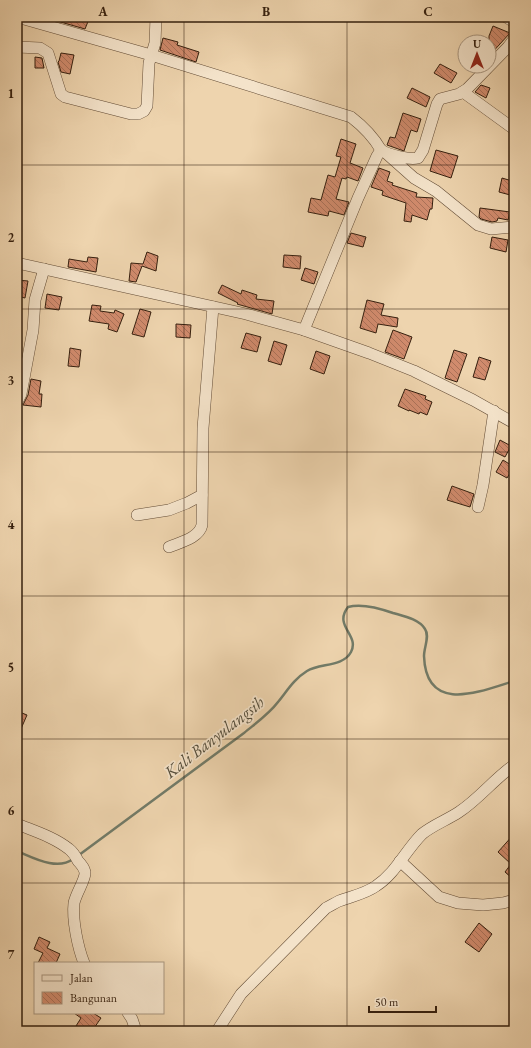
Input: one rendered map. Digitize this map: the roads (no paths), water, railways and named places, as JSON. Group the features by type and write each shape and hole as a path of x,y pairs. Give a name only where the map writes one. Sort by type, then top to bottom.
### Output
{"street":[{"path":"17,17 151,55 351,117 368,130 384,152 414,178 436,190 478,226 490,229 514,227"},
{"path":"17,47 40,48 48,52 61,94 65,97 131,114 138,114 144,111 147,106 148,73 155,43 156,17"},
{"path":"506,17 514,22"},
{"path":"304,330 358,198 377,156 384,152 413,159 418,158 423,150 439,100 463,92 487,69 514,39"},
{"path":"463,92 514,129"},
{"path":"17,263 246,314 304,330 414,371 474,400 514,422"},
{"path":"17,402 21,394 25,373 35,300 44,269"},
{"path":"169,547 192,537 199,532 202,525 203,428 213,307"},
{"path":"478,507 483,485 494,411"},
{"path":"137,515 168,510 187,503 202,495"},
{"path":"217,1031 241,994 326,908 338,901 361,894 376,887 395,870 408,850 424,833 459,813 478,798 496,778 514,765"},
{"path":"17,824 50,837 70,849 85,872 85,877 77,892 74,904 76,929 84,962"},
{"path":"400,861 439,897 458,903 483,905 503,903 514,900"},
{"path":"129,1014 136,1031"}],"waterway":[{"name":"Kali Banyulangsih","path":"79,855 258,722 302,674 312,669 343,660 347,657 353,646 352,640 343,620 344,614 348,607 365,606 376,608 410,618 419,623 425,629 427,635 424,653 427,674 434,686 444,692 457,694 471,693 514,681"},
{"name":"Kali Banyulangsih","path":"17,851 38,860 53,864 60,864 73,859"}]}
